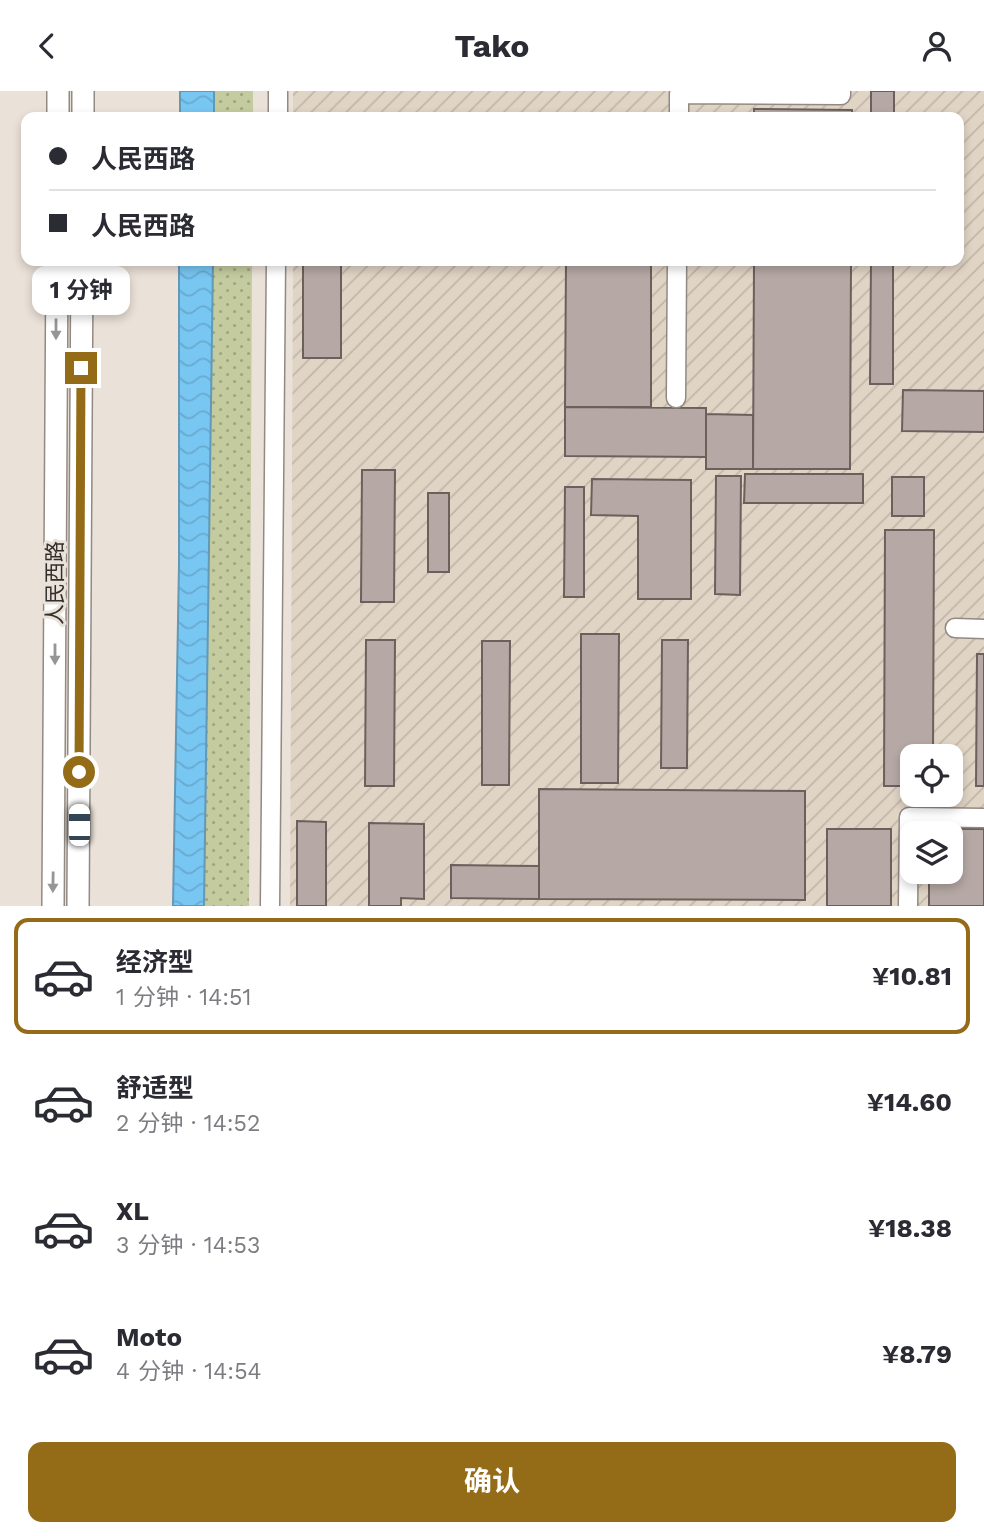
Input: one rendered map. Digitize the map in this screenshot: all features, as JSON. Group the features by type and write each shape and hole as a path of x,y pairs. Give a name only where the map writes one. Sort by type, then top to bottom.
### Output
{"main road":[{"path":"58,91 58,112"},
{"path":"83,91 83,112"},
{"name":"人民西路","path":"53,906 57,266"},
{"name":"人民西路","path":"78,906 82,266"}],"street":[{"path":"278,91 278,112"},
{"path":"678,112 679,94 841,95 841,91"},
{"path":"270,906 276,266"},
{"path":"676,397 677,266"},
{"path":"955,628 984,629"},
{"path":"908,906 909,817 984,818"}],"shaded area":[{"path":"293,91 984,91 984,906 290,906 293,266 964,266 964,112 293,112"}],"green space":[{"path":"214,91 253,91 253,112 214,112"},
{"path":"213,266 252,266 249,906 204,906"}],"water":[{"path":"180,91 214,91 214,112 180,112"},
{"path":"179,266 213,266 204,906 173,906 179,564"}],"building":[{"path":"871,91 894,91 894,112 871,112"},
{"path":"754,109 852,110 852,112 754,112"},
{"path":"303,266 341,266 341,358 303,358"},
{"path":"566,266 651,266 651,407 565,407"},
{"path":"754,266 851,266 850,469 753,469"},
{"path":"871,266 893,266 893,384 870,384"},
{"path":"903,390 984,391 984,432 902,431"},
{"path":"565,407 706,408 706,457 565,456"},
{"path":"706,414 753,415 753,469 706,469"},
{"path":"362,470 395,470 394,602 361,602"},
{"path":"745,474 863,474 863,503 744,503"},
{"path":"716,476 741,476 740,595 715,594"},
{"path":"892,477 924,477 924,516 892,516"},
{"path":"592,479 691,480 691,599 638,599 638,516 591,515"},
{"path":"565,487 584,487 584,597 564,597"},
{"path":"428,493 449,493 449,572 428,572"},
{"path":"885,530 934,530 933,744 900,744 900,786 884,786"},
{"path":"581,634 619,634 618,783 581,783"},
{"path":"366,640 395,640 394,786 365,786"},
{"path":"662,640 688,640 687,768 661,768"},
{"path":"482,641 510,641 509,785 482,785"},
{"path":"977,654 984,654 984,786 976,786"},
{"path":"539,789 805,791 805,900 539,899"},
{"path":"297,821 326,822 326,906 297,906"},
{"path":"369,823 424,824 424,899 401,898 401,906 369,906"},
{"path":"827,829 891,829 891,906 827,906"},
{"path":"963,829 984,829 984,906 929,906 929,884 963,884"},
{"path":"451,865 539,866 539,899 451,898"}],"route":[{"path":"79,772 81,368"}]}
